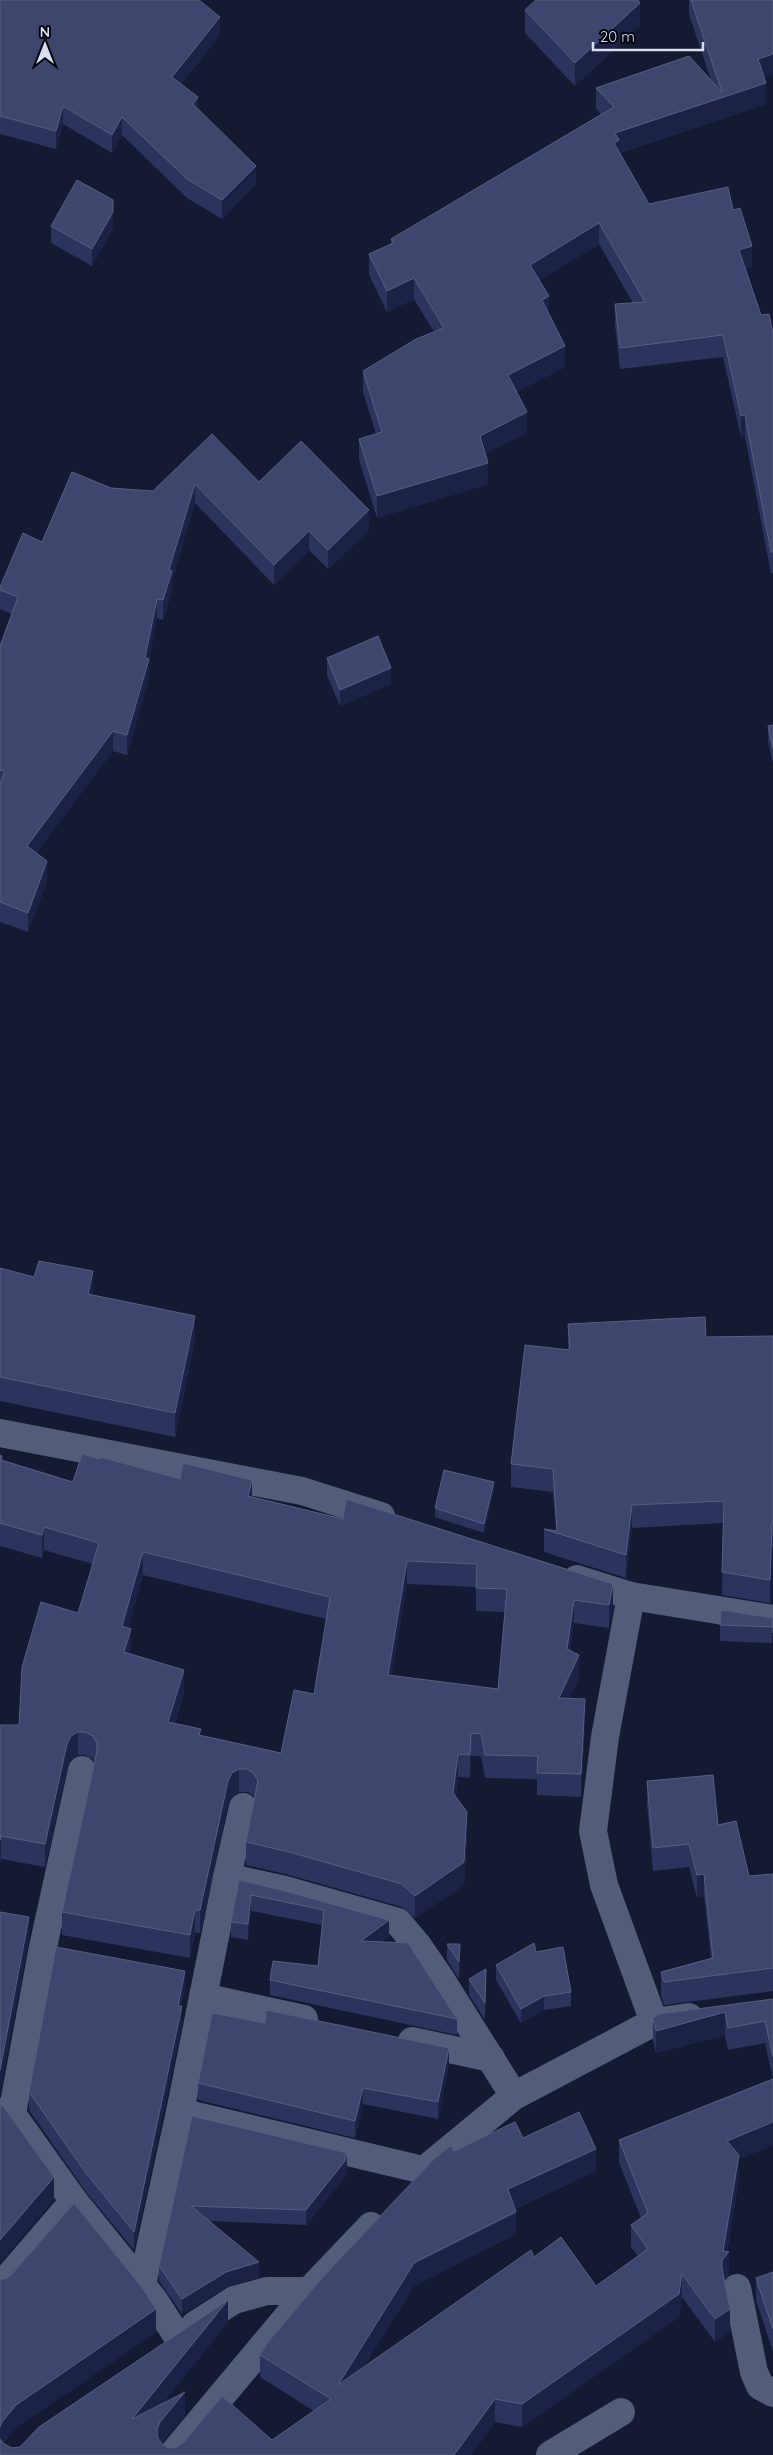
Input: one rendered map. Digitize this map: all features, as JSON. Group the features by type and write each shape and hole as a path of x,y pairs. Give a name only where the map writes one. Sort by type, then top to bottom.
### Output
{"street":[{"path":"0,1433 302,1491 405,1524"},
{"path":"556,1572 631,1596 773,1619"},
{"path":"631,1596 605,1738 593,1831 604,1885 654,2022"},
{"path":"82,1770 6,2113 142,2285 177,2336"},
{"path":"142,2285 243,1808"},
{"path":"227,1878 285,1890 398,1922 418,1946 440,1978 514,2096"},
{"path":"19,1922 72,1953"},
{"path":"178,1972 205,1987 328,2024"},
{"path":"172,2455 309,2291 424,2170 514,2096 654,2022 714,2014"},
{"path":"385,2036 491,2058"},
{"path":"180,2112 424,2170"},
{"path":"0,2286 74,2200"},
{"path":"737,2288 754,2372 760,2386 773,2393"},
{"path":"155,2352 234,2300 267,2291 309,2291"},
{"path":"550,2455 621,2412"}],"building":[{"path":"0,0 199,0 220,17 172,77 198,97 193,104 256,166 222,200 187,179 122,117 112,135 63,106 56,131 0,116"},
{"path":"536,0 638,0 640,3 575,63 525,10"},
{"path":"691,0 773,0 773,54 758,59 766,83 615,133 619,140 614,143 649,204 728,187 733,210 740,208 752,246 739,250 761,315 769,314 773,333 773,552 771,552 745,415 741,416 723,335 620,348 615,304 645,302 599,223 530,265 549,296 542,300 565,346 508,375 527,412 480,436 488,463 377,496 359,439 382,432 363,371 416,339 444,328 414,278 387,291 369,254 393,243 391,239 614,107 596,88 689,56 722,92"},
{"path":"77,180 113,200 113,212 92,249 51,226"},
{"path":"212,434 259,482 301,441 369,510 328,550 309,531 274,565 195,484 169,570 172,571 163,600 157,599 145,658 149,659 127,735 113,731 27,846 47,861 28,913 0,902 0,784 5,771 0,770 0,646 18,597 0,590 0,587 23,533 42,542 72,472 111,488 153,491"},
{"path":"378,636 391,668 340,690 327,658"},
{"path":"773,725 773,748 768,726"},
{"path":"39,1261 93,1271 88,1294 195,1316 175,1413 0,1377 0,1268 34,1277"},
{"path":"705,1317 706,1337 773,1336 773,1524 770,1580 722,1572 724,1501 632,1505 626,1555 544,1529 557,1531 553,1469 511,1464 525,1345 570,1350 568,1324"},
{"path":"82,1454 100,1459 101,1457 180,1479 183,1463 252,1480 248,1496 343,1519 346,1499 613,1584 609,1605 574,1600 567,1649 579,1655 559,1698 585,1699 581,1774 537,1773 538,1756 485,1755 481,1733 471,1734 470,1755 458,1754 453,1793 467,1812 464,1862 415,1896 402,1884 289,1852 246,1842 258,1780 247,1769 239,1769 232,1773 228,1781 200,1910 195,1910 190,1935 62,1912 97,1751 97,1743 93,1736 85,1732 78,1732 71,1736 67,1744 45,1844 1,1836 0,1840 0,1725 19,1725 22,1667 41,1602 78,1613 99,1543 44,1527 42,1535 0,1523 0,1455 2,1456 1,1460 73,1482","holes":["143,1552 330,1597 314,1694 294,1690 281,1753 199,1735 201,1729 168,1722 184,1670 124,1652 131,1629 122,1626","407,1561 477,1564 476,1588 507,1589 498,1689 388,1675"]},
{"path":"444,1470 494,1482 484,1524 435,1508"},
{"path":"721,1610 773,1618 772,1627 720,1625"},
{"path":"713,1775 718,1825 736,1821 749,1876 773,1874 773,1968 664,1982 661,1972 713,1958 704,1874 697,1875 689,1844 653,1848 647,1781"},
{"path":"239,1880 389,1920 361,1941 408,1943 457,2019 270,1980 273,1961 318,1966 324,1910 251,1895 248,1924 231,1922"},
{"path":"0,1912 29,1917 0,2070"},
{"path":"534,1943 536,1952 563,1947 571,1992 544,1996 521,2009 496,1965"},
{"path":"447,1944 460,1944 459,1962"},
{"path":"56,1947 185,1971 178,2006 182,2006 134,2232 86,2173 29,2092"},
{"path":"486,1969 485,2003 469,1979"},
{"path":"773,1999 773,2057 765,2021 728,2028 725,2012 656,2031 653,2018 659,2014"},
{"path":"266,2010 449,2048 438,2102 363,2088 355,2121 198,2083 212,2013 265,2023"},
{"path":"773,2079 773,2122 727,2141 739,2155 723,2251 729,2252 722,2260 730,2309 715,2319 682,2274 679,2294 522,2404 495,2399 454,2455 0,2455 0,2439 4,2444 12,2448 20,2447 39,2427 228,2300 132,2419 185,2392 160,2422 157,2430 158,2438 162,2444 169,2448 177,2447 184,2442 222,2396 272,2440 331,2399 260,2355 268,2342 321,2279 434,2159 451,2145 454,2151 515,2122 523,2138 579,2112 596,2149 508,2189 516,2212 414,2263 338,2385 531,2250 534,2257 561,2237 596,2286 648,2249 631,2225 648,2213 619,2140"},
{"path":"0,2105 3,2106 54,2177 0,2240"},
{"path":"192,2116 347,2153 345,2161 306,2210 191,2206 259,2262 226,2272 182,2299 159,2266"},
{"path":"74,2203 141,2286 156,2309 16,2405 0,2427 0,2279 5,2279 11,2275"},
{"path":"773,2272 773,2329 756,2278"}]}
